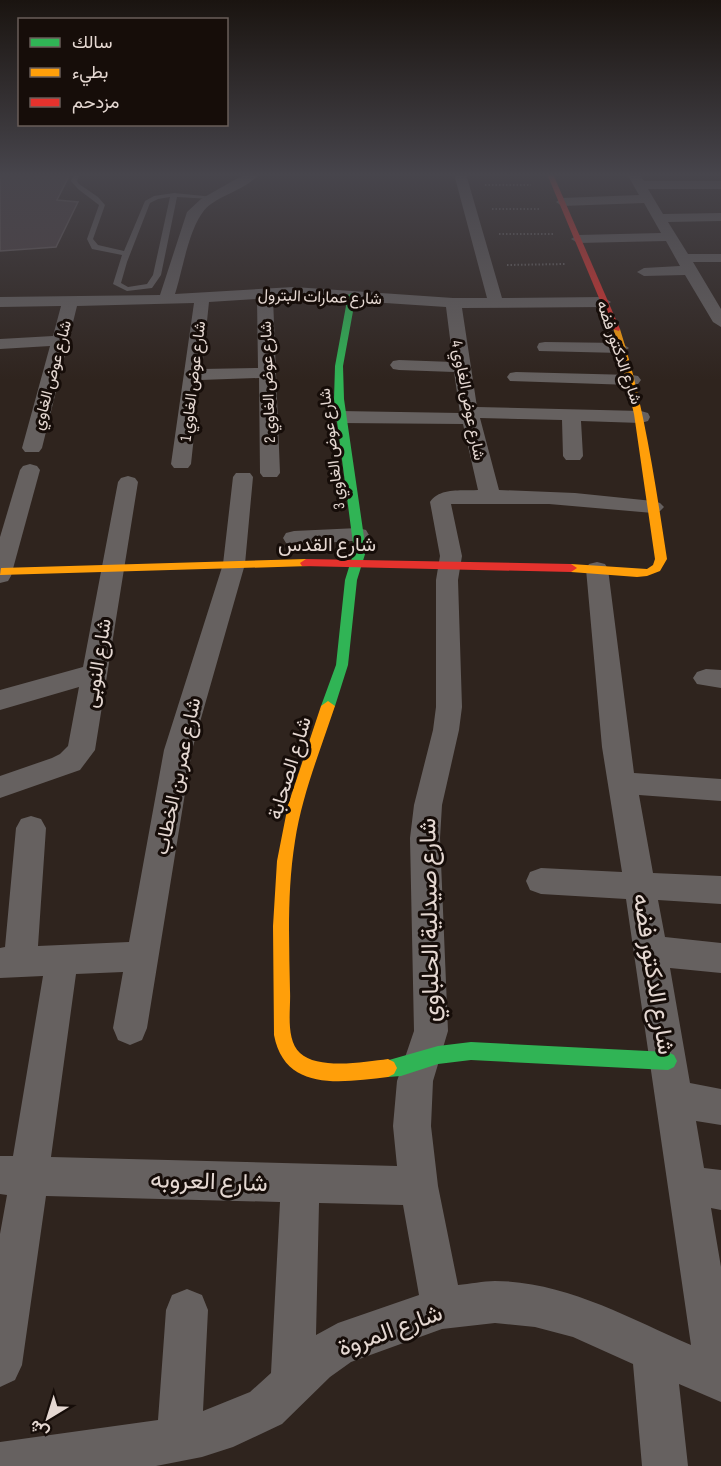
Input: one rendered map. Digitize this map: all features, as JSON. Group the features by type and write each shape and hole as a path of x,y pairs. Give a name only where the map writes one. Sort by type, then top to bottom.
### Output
{"street":[{"path":"166,300 184,242"},
{"path":"479,242 496,303"},
{"name":"شارع الدكتور فضه","path":"579,242 621,348 641,417 661,559 660,564 652,571"},
{"path":"675,242 716,302 721,322"},
{"path":"644,272 721,258"},
{"name":"شارع عمارات البترول","path":"0,302 166,300 265,292 352,295 453,303 603,302"},
{"name":"شارع عوض الغاوي 2","path":"265,292 270,473"},
{"name":"شارع عوض الغاوي 3","path":"352,295 339,366 340,417 360,551 355,563"},
{"name":"شارع عوض الغاوي 1","path":"181,464 202,298"},
{"name":"شارع عوض الغاوي","path":"32,448 70,302"},
{"name":"شارع عوض الغاوي 4","path":"453,303 470,416 490,496"},
{"path":"0,344 60,341"},
{"path":"544,347 621,348"},
{"path":"399,365 461,367"},
{"path":"192,375 267,373"},
{"path":"516,377 632,380"},
{"path":"340,417 571,415 641,417"},
{"path":"571,415 573,456"},
{"path":"1,574 30,470"},
{"name":"شارع عمر بن الخطاب","path":"130,1028 178,750 234,564 243,477"},
{"name":"شارع النوبى","path":"0,787 62,766 76,757 84,741 128,482"},
{"path":"490,496 562,498 653,507"},
{"name":"شارع صيدلية الحلباوي","path":"442,1308 419,1186 412,1126 412,1102 422,1061 428,1047 431,1023 425,838 428,805 446,730 449,707 447,580 451,555 440,502 446,498 490,496"},
{"path":"294,538 358,535"},
{"name":"شارع القدس","path":"1,574 234,564 355,563 597,569 639,573 652,571"},
{"name":"شارع الصحابة","path":"355,563 351,580 342,665 303,776 291,821 284,871 281,926 283,1024 286,1048 292,1058 302,1066 313,1070 379,1071 422,1061"},
{"name":"شارع الدكتور فضه","path":"597,569 615,747 674,1099 704,1187 719,1380"},
{"path":"0,699 94,673"},
{"path":"622,783 721,790"},
{"path":"31,828 10,963 142,956"},
{"path":"541,882 721,890"},
{"path":"651,951 721,958"},
{"path":"0,1365 15,1175 62,960"},
{"path":"422,1061 454,1052 489,1051 668,1061"},
{"path":"674,1099 721,1107"},
{"name":"شارع العروبه","path":"15,1175 419,1186"},
{"path":"293,1384 300,1183"},
{"name":"شارع المروة","path":"0,1465 202,1434 232,1424 266,1408 315,1362 338,1346 442,1308 495,1302 535,1306 575,1316 614,1331 654,1352 719,1380"},
{"path":"179,1438 187,1310"},
{"path":"654,1352 665,1466"}],"lane":[{"path":"92,242 95,247 126,254"},
{"path":"131,242 117,284 127,289 149,286 157,275 164,242"}],"path":[{"path":"486,265 589,264"}],"building":[{"path":"0,242 58,242 56,247 0,251"}],"traffic: fast":[{"path":"328,706 342,665 351,580 360,551 339,399 339,366 352,295"},
{"path":"388,1068 401,1067 438,1055 471,1051 668,1061"}],"traffic: slow":[{"path":"571,568 647,573 656,569 661,559 639,414 616,329"},
{"path":"1,572 306,563"},
{"path":"328,706 304,776 284,861 281,926 283,1035 292,1058 300,1065 311,1069 337,1072 388,1068"}],"traffic: jam":[{"path":"579,242 616,329"},
{"path":"306,563 571,568"}]}
